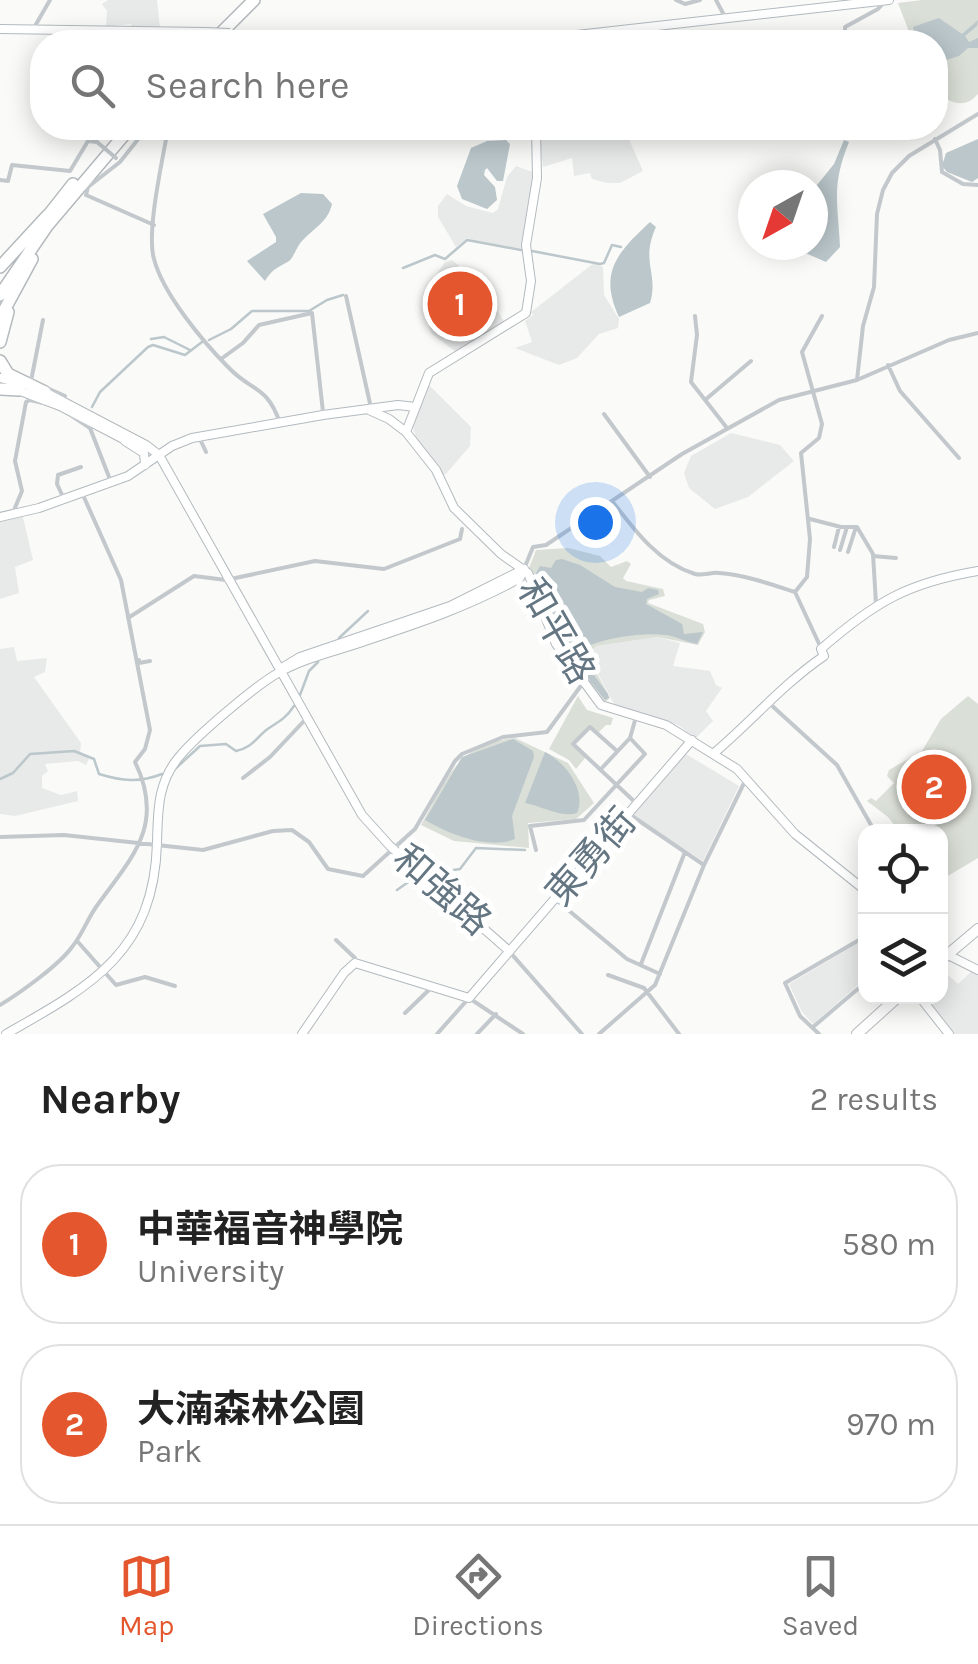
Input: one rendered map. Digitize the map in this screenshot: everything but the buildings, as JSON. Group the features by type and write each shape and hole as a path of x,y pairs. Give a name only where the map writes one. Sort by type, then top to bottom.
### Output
{"highway":[{"path":"214,30 246,0"},
{"path":"216,30 254,0"},
{"path":"0,285 111,140"},
{"path":"0,267 57,211 119,140"},
{"path":"0,317 57,211"},
{"path":"0,295 57,211"},
{"path":"0,275 24,241"},
{"path":"0,342 30,263"},
{"path":"0,361 8,374 44,392"},
{"path":"0,384 20,390"}],"main road":[{"path":"948,951 978,928"},
{"path":"857,1034 890,1004"}],"street":[{"path":"34,30 50,0"},
{"path":"676,0 686,4 700,0"},
{"path":"586,30 721,5 852,0"},
{"path":"621,30 887,0"},
{"path":"845,30 887,0"},
{"path":"0,30 30,31"},
{"path":"948,131 978,114"},
{"path":"136,140 88,187 86,195 154,225"},
{"path":"166,140 154,225 154,261 180,308 221,359 265,394 280,424"},
{"path":"406,432 428,373 526,313 531,282 526,245 538,178 536,140"},
{"path":"858,380 862,326 874,287 883,190 902,161 934,140"},
{"path":"935,140 942,172 963,184 978,185"},
{"path":"0,180 8,182 12,166 70,170 88,141 97,142 118,160"},
{"path":"346,296 370,410"},
{"path":"221,359 260,325 312,313 323,415"},
{"path":"695,316 691,382 727,428"},
{"path":"795,592 807,577 809,518 801,453 818,438 822,424 802,352 822,316"},
{"path":"43,320 31,381 65,396 60,405"},
{"path":"6,1034 104,972 130,943 142,923 153,886 160,792 178,758 280,671 468,606 520,578 533,547 546,545 727,428 779,400 858,380 950,340 978,333"},
{"path":"704,400 751,361"},
{"path":"888,365 900,391 959,458"},
{"path":"0,384 44,392 88,426 110,482"},
{"path":"20,390 146,444 160,454"},
{"path":"12,515 22,491 15,461 26,402 30,400 60,405 121,438 144,453 144,466"},
{"path":"0,517 110,482 199,437 323,415 398,405 415,407"},
{"name":"和平路","path":"370,410 406,432 436,470 454,508 500,554 524,569 556,644 602,704 666,726 736,769 795,834 858,885"},
{"path":"604,414 650,476"},
{"path":"199,437 206,452"},
{"path":"121,438 160,454"},
{"name":"和強路","path":"160,454 357,807 393,851 508,950"},
{"path":"64,499 57,484 58,475 81,467"},
{"path":"0,1005 66,956 92,912 135,856 147,810 143,779 135,759 144,749 150,730 128,618 118,573 81,492"},
{"path":"614,502 638,536 696,574 718,572 795,592 822,652"},
{"path":"809,518 856,527"},
{"path":"837,548 843,527"},
{"path":"848,552 856,527"},
{"path":"856,527 873,556 876,604"},
{"path":"128,618 190,578 228,579 305,562 384,569 460,539 462,528"},
{"path":"873,556 896,558"},
{"path":"713,754 876,604 910,587 978,571"},
{"path":"138,655 139,663 150,661"},
{"path":"0,836 74,836 214,849 272,831 292,830 309,842 328,869 360,876 414,829 458,757 503,737 548,732 584,682"},
{"path":"769,704 837,765 870,824"},
{"path":"601,769 630,738 636,717"},
{"path":"243,778 270,757 306,719"},
{"path":"617,751 590,727 573,744 637,804"},
{"path":"536,850 530,826 581,822 645,754 630,738"},
{"name":"東勇街","path":"469,998 692,740"},
{"path":"599,1034 648,992 660,974 704,865 746,779"},
{"path":"628,814 704,865"},
{"path":"641,966 685,852"},
{"path":"554,899 606,944 660,974"},
{"path":"336,940 356,964"},
{"path":"77,941 116,985 145,976 175,986"},
{"path":"819,1034 800,1016 785,983 858,941"},
{"path":"508,950 582,1034"},
{"path":"948,958 978,970"},
{"path":"356,964 469,998 520,1033"},
{"path":"302,1034 344,974 356,964"},
{"path":"608,975 629,980 648,992 679,1034"},
{"path":"405,1012 432,987"},
{"path":"813,1028 858,989"},
{"path":"437,1034 469,998"},
{"path":"925,1004 950,1034"},
{"path":"477,1034 496,1014"}],"shaded area":[{"path":"108,0 157,0 160,28 131,24 106,27 107,11 102,4"},
{"path":"978,0 978,94 968,102 948,100 948,30 908,30 898,3"},
{"path":"939,18 962,34 978,20 977,26 965,36 969,42 978,38 978,48 968,48 948,59 948,30 913,27"},
{"path":"978,139 978,178 972,182 947,172 942,166 946,153"},
{"path":"506,140 510,144 503,181 497,181 487,168 484,175 495,187 497,200 487,209 462,199 457,186 471,148 487,141"},
{"path":"540,140 629,140 643,171 620,183 607,183 592,179 590,173 574,176 572,158 543,167"},
{"path":"844,140 849,142 838,183 840,247 828,260 828,171"},
{"path":"516,166 535,173 524,249 467,238 456,247 438,217 438,206 447,194 466,206 493,213 498,209 507,177"},
{"path":"301,193 323,194 332,204 330,210 291,259 265,281 247,261 276,242 263,214"},
{"path":"650,222 656,227 649,259 650,303 619,317 610,287 611,275 621,253"},
{"path":"452,260 480,283 505,323 456,352 431,333 426,315 431,283 445,262"},
{"path":"594,263 603,267 604,295 619,319 618,328 599,334 577,358 559,365 515,348 532,342 525,321 533,315 531,312"},
{"path":"425,385 471,427 470,446 442,475 416,438 413,427"},
{"path":"731,433 780,445 794,461 748,497 715,509 689,488 684,473 691,456"},
{"path":"22,513 33,560 15,567 19,593 0,599 0,518"},
{"path":"568,548 600,556 611,567 627,561 631,564 623,578 626,581 663,589 665,596 648,603 703,624 705,632 698,645 658,637 596,646 588,657 610,698 605,702 558,643 529,568 536,550"},
{"path":"556,560 580,565 615,587 642,592 648,588 658,590 659,594 647,599 646,604 682,624 684,634 703,632 697,644 646,634 589,646 583,650 585,663 608,694 605,700 559,642 536,573 540,566 551,568"},
{"path":"658,637 680,643 673,666 710,671 716,685 722,688 706,711 713,721 696,738 678,725 615,706 589,657 596,646"},
{"path":"14,647 17,661 47,658 45,672 34,677 81,743 80,751 89,759 86,765 78,761 45,764 48,771 42,776 42,788 61,795 77,791 78,801 15,816 0,814 0,649"},
{"path":"578,696 587,710 613,718 611,725 599,732 589,726 572,743 585,758 576,769 569,760 549,749"},
{"path":"968,696 978,704 978,858 948,876 948,824 894,824 867,801 876,801 894,783 887,776 889,770 922,751 941,719"},
{"path":"515,738 568,763 594,803 576,819 528,823 529,848 454,841 421,825 447,779 466,756 495,742"},
{"path":"513,739 533,751 534,757 512,816 515,839 481,842 425,820 462,757"},
{"path":"545,752 560,763 577,786 577,813 557,813 525,803"},
{"path":"686,754 739,786 703,861 633,816"},
{"path":"858,943 858,985 813,1024 802,1012 789,984"},
{"path":"973,970 978,973 978,1034 954,1034 929,1004 948,1004 948,975 958,984"}],"waterway":[{"path":"403,268 435,255 445,259 467,240 521,250"},
{"path":"532,251 600,264 612,245 621,247"},
{"path":"209,340 231,329 252,311 309,311 343,295"},
{"path":"151,339 164,337 190,350"},
{"path":"92,407 100,392 148,347 153,345 185,355 202,342"},
{"path":"339,638 368,611"},
{"path":"300,695 309,671 318,662"},
{"path":"175,769 200,746 226,744 236,751 247,747 294,706"},
{"path":"0,779 13,773 30,754 74,751 94,759 99,774 138,780 162,774"},
{"path":"428,874 460,869 476,848 525,850"},
{"path":"397,890 414,878"}],"place":[{"name":"中華福音神學院","path":"460,304"},
{"name":"大湳森林公園","path":"934,787"}]}
